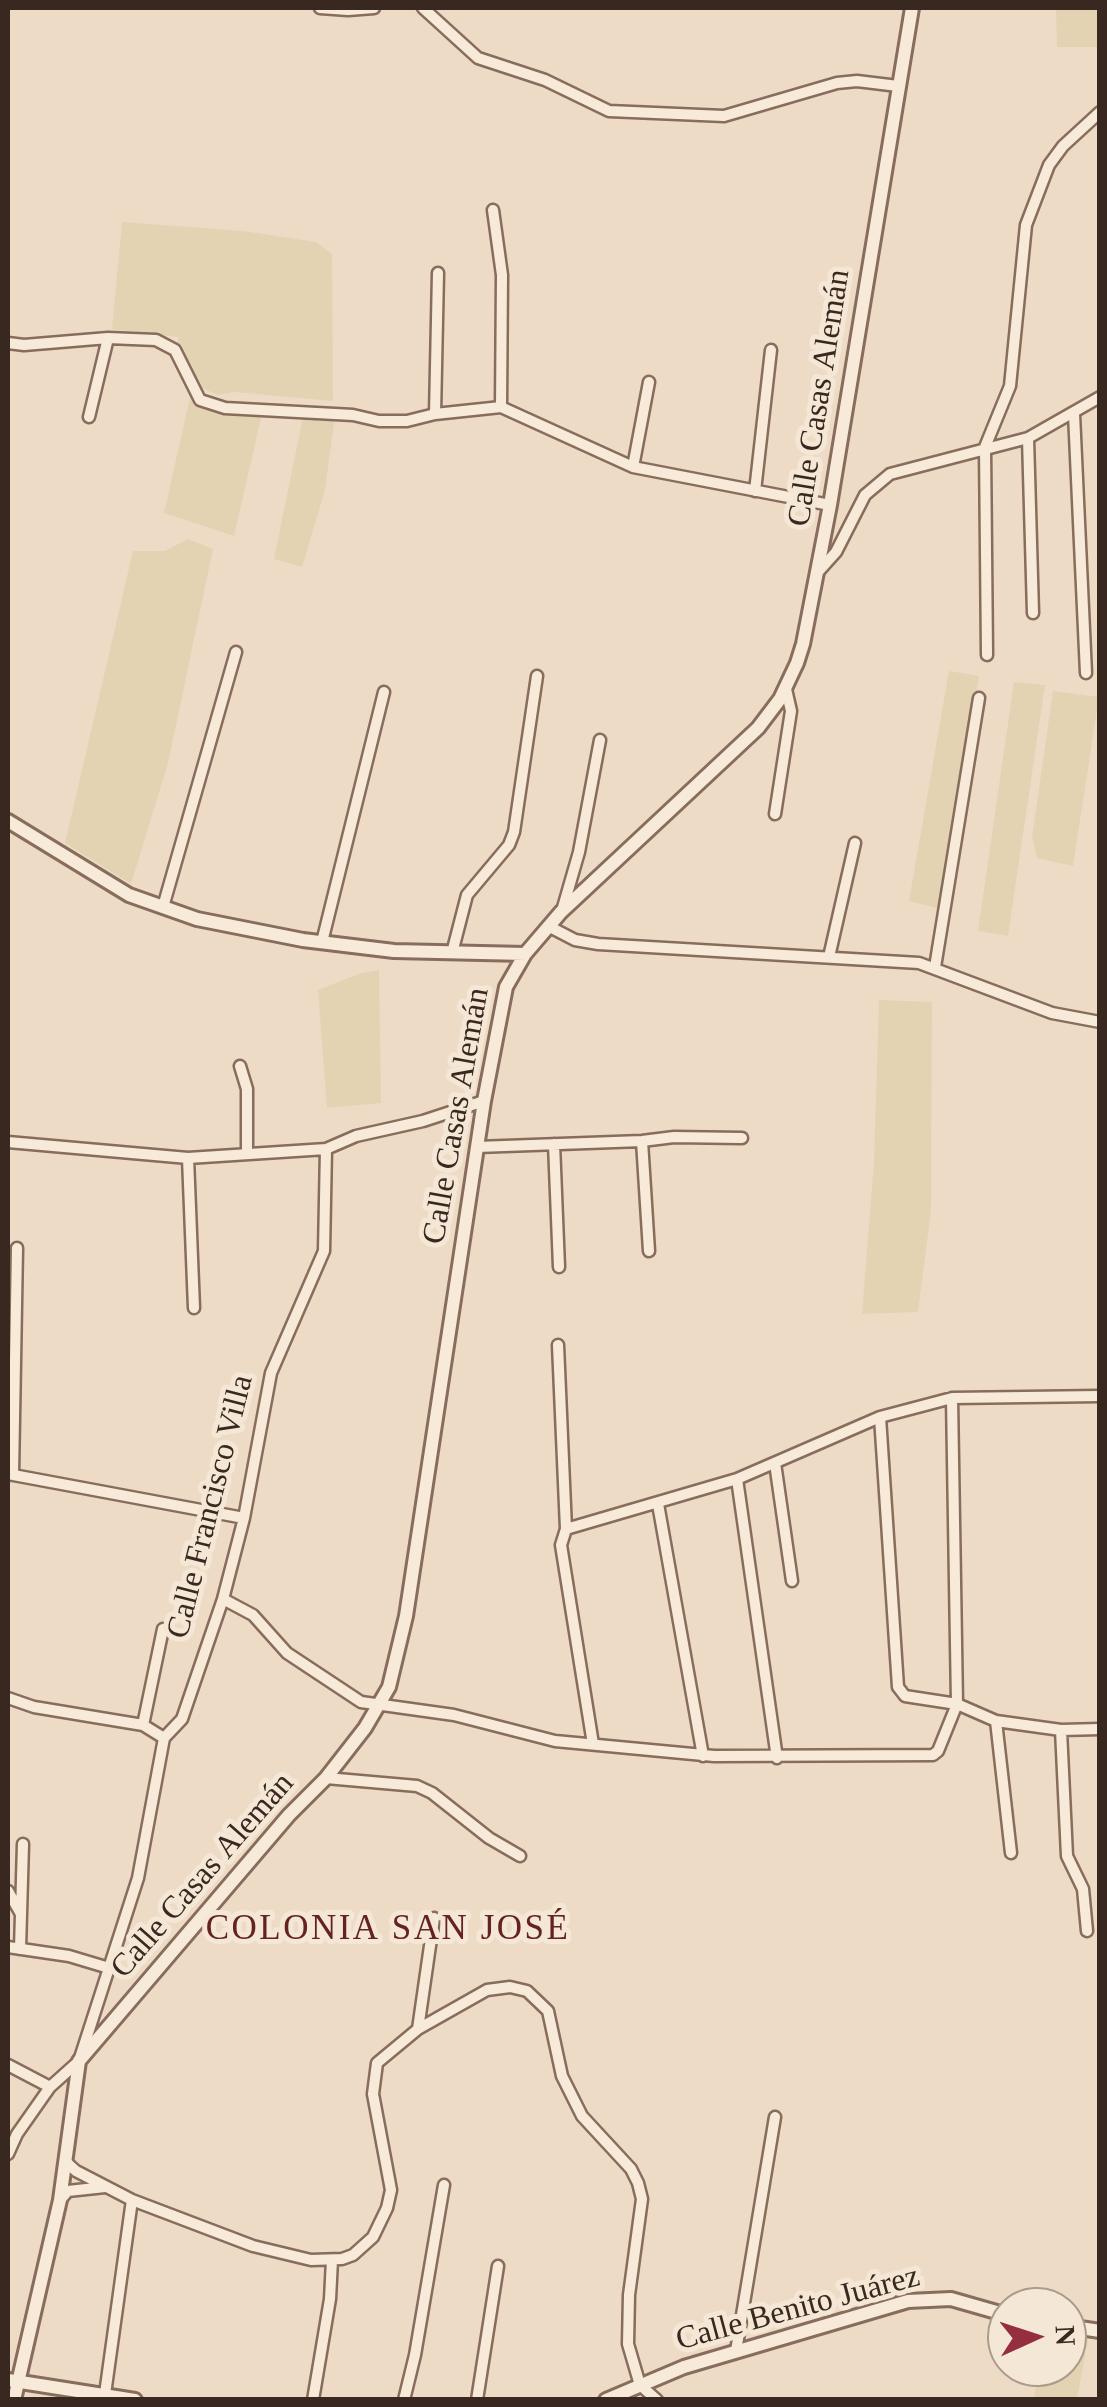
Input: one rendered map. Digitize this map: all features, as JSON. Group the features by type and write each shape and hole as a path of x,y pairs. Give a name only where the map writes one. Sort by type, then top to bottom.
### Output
{"street":[{"path":"320,8 374,8"},
{"path":"428,8 478,58 558,85 609,110 724,116 837,83 856,80 898,86"},
{"name":"Calle Casas Alemán","path":"8,2154 16,2134 50,2087 79,2061 289,1815 326,1778 388,1687 406,1616 484,1101 506,987 525,954 548,926 758,728 786,689 804,644 818,572 912,8"},
{"path":"987,655 985,447 1010,386 1026,224 1038,188 1064,146 1100,112"},
{"path":"492,210 502,275 500,408"},
{"path":"436,414 438,273"},
{"path":"89,416 108,338"},
{"path":"8,343 156,340 175,350 200,400 225,408 407,421 500,408 634,467 830,505"},
{"path":"755,491 771,350"},
{"path":"634,467 649,382"},
{"path":"818,572 836,552 865,494 877,482 890,474 1028,438 1100,397"},
{"path":"1074,414 1086,673"},
{"path":"1028,438 1033,614"},
{"path":"164,907 236,652"},
{"path":"452,953 468,895 509,845 514,832 537,676"},
{"path":"775,814 791,711 786,689"},
{"path":"322,942 384,692"},
{"path":"935,967 979,698"},
{"path":"562,912 579,852 600,740"},
{"path":"8,821 130,895 197,919 322,942 452,953 525,954"},
{"path":"829,958 855,843"},
{"path":"548,926 575,940 598,944 892,960 935,967 1052,1013 1100,1022"},
{"path":"240,1066 247,1089 247,1153"},
{"path":"8,1142 188,1158 326,1148 484,1101"},
{"path":"477,1147 642,1142 674,1137 742,1138"},
{"path":"642,1142 649,1252"},
{"path":"554,1144 560,1267"},
{"name":"Calle Francisco Villa","path":"14,2400 13,2381 60,2200 79,2061 138,1878 164,1738 182,1719 223,1598 244,1518 271,1373 324,1251 326,1148"},
{"path":"188,1158 194,1308"},
{"path":"17,1248 10,1474 244,1518"},
{"path":"558,1345 566,1529 561,1545 593,1744"},
{"path":"566,1529 737,1479 880,1417 952,1398 1100,1396"},
{"path":"223,1598 253,1615 286,1654 362,1702 378,1707 454,1715 555,1741 703,1756 933,1755 957,1704 952,1398"},
{"path":"880,1417 898,1687 905,1696 957,1704 996,1721 1061,1730 1100,1729"},
{"path":"775,1463 792,1582"},
{"path":"737,1479 777,1758"},
{"path":"658,1504 703,1756"},
{"path":"143,1725 163,1629"},
{"path":"8,1698 34,1707 143,1725 164,1738"},
{"path":"996,1721 1011,1852"},
{"path":"1061,1730 1068,1856 1082,1889 1086,1932"},
{"path":"326,1778 417,1786 520,1856"},
{"path":"20,1949 23,1844"},
{"path":"8,1891 21,1915"},
{"path":"418,2029 434,1918"},
{"path":"8,1947 69,1956 109,1968"},
{"path":"66,2162 132,2200 253,2246 296,2258 332,2260 353,2255 373,2236 387,2208 390,2176 378,2126 374,2076 377,2063 418,2029 487,1990 510,1987 526,1991 548,2012 562,2076 582,2116 631,2168 642,2199 627,2333 630,2358 640,2385 658,2400"},
{"path":"8,2065 50,2087"},
{"path":"736,2351 776,2117"},
{"path":"404,2400 444,2186"},
{"path":"60,2200 68,2191 107,2187"},
{"path":"105,2394 132,2200"},
{"path":"313,2400 326,2333 332,2260"},
{"path":"477,2400 498,2266"},
{"name":"Calle Benito Juárez","path":"606,2400 736,2351 927,2298 951,2298 987,2309"},
{"path":"13,2381 131,2399"}],"shaded area":[{"path":"1056,8 1099,8 1099,47 1057,47"},
{"path":"122,222 243,231 316,242 332,254 333,401 235,392 218,395 197,386 178,351 178,337 112,329"},
{"path":"191,393 209,408 262,414 234,536 164,513"},
{"path":"304,412 335,415 325,490 302,567 274,559"},
{"path":"188,539 213,549 168,763 131,884 65,843 133,551 165,551"},
{"path":"949,671 979,676 940,909 909,901"},
{"path":"1014,682 1045,685 1008,936 978,931"},
{"path":"1053,691 1099,697 1073,866 1037,858 1032,837"},
{"path":"379,970 381,1103 327,1108 318,990"},
{"path":"879,1000 932,1002 931,1210 918,1312 862,1314 874,1162"},
{"path":"1036,2387 1079,2387 1077,2399 1034,2400"}],"district":[{"name":"COLONIA SAN JOSÉ","path":"388,1930"}]}
